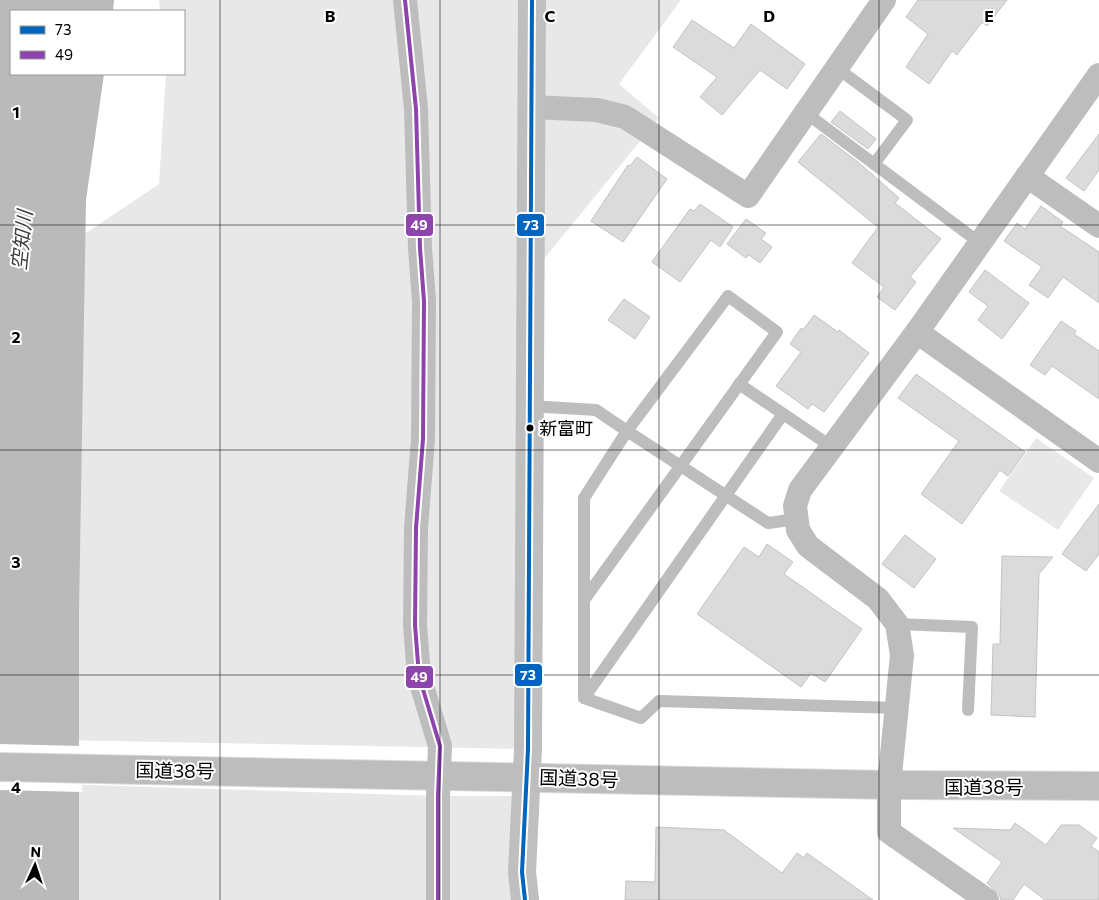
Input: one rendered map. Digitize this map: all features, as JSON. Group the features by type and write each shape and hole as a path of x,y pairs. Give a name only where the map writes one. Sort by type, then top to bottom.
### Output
{"highway":[{"name":"国道38号","path":"0,767 889,785 1099,786"}],"street":[{"path":"405,0 416,109 420,248 424,300 423,439 416,528 415,625 419,676 440,746 431,775 438,900"},
{"path":"525,900 522,872 527,777 532,0"},
{"path":"531,107 596,110 625,117 748,196 884,0"},
{"path":"987,900 888,832 889,785 902,655 898,624 878,599 808,546 798,530 795,506 800,490 917,332 1099,75"},
{"path":"1027,176 1099,226"},
{"path":"917,332 1099,461"}],"lane":[{"path":"837,68 907,120 874,164"},
{"path":"806,113 980,243"},
{"path":"584,600 777,332 728,296 628,431 584,498 584,600 584,698"},
{"path":"739,384 832,447"},
{"path":"529,406 596,410 768,523 797,519"},
{"path":"584,698 783,414"},
{"path":"898,624 972,627 968,710"},
{"path":"584,698 641,718 659,701 897,708"}],"shaded area":[{"path":"159,0 681,0 619,84 659,118 530,276 528,749 55,740 74,241 159,184 166,75 185,75 185,10 160,10"},
{"path":"1036,438 1094,478 1058,530 999,491"},
{"path":"55,784 438,796 526,796 525,900 58,900"}],"water":[{"name":"空知川","path":"0,0 114,0 113,10 10,10 10,75 104,75 86,200 79,612 79,900 0,900"}],"pier":[{"path":"0,744 82,746 82,792 0,790"}],"building":[{"path":"918,0 1007,0 987,26 982,22 957,55 952,51 929,84 906,67 928,34 906,17"},
{"path":"692,20 734,48 751,24 805,64 787,89 760,70 722,115 700,97 717,77 673,47"},
{"path":"840,111 876,139 868,149 831,122"},
{"path":"821,134 858,162 899,198 895,203 941,239 910,277 916,282 895,310 877,297 884,287 852,263 878,227 798,162"},
{"path":"1099,134 1099,170 1084,191 1066,178"},
{"path":"637,157 667,179 623,242 591,221 628,165 630,166"},
{"path":"700,204 733,227 720,247 711,240 680,282 652,262 690,209 694,211"},
{"path":"1041,206 1063,222 1060,226 1099,252 1099,303 1063,277 1048,298 1029,285 1042,267 1004,241 1017,223 1025,229"},
{"path":"746,219 766,233 761,239 772,247 760,263 749,255 746,258 727,244"},
{"path":"985,270 1029,303 1002,339 978,320 988,306 969,292"},
{"path":"624,299 650,317 635,339 608,320"},
{"path":"814,315 838,332 839,330 869,353 824,412 812,404 808,409 776,386 801,352 790,344 801,328 803,330"},
{"path":"1061,321 1076,331 1074,334 1099,351 1099,399 1052,366 1045,375 1030,365"},
{"path":"916,374 1025,452 1008,476 1000,470 962,524 921,494 959,441 898,398"},
{"path":"1099,504 1099,554 1086,571 1062,554"},
{"path":"905,535 936,559 914,588 882,564"},
{"path":"767,544 793,562 784,574 862,629 825,682 811,673 801,687 697,614 744,547 759,557"},
{"path":"1002,556 1053,557 1039,574 1035,717 991,715 993,644 1000,644"},
{"path":"1015,823 1046,845 1061,825 1079,825 1097,838 1091,846 1099,852 1099,900 1045,900 1024,884 1013,900 1001,900 999,894 987,883 1002,862 953,828 1010,830"},
{"path":"656,827 724,830 782,873 797,853 804,858 807,853 873,900 625,900 626,881 655,882"}],"transit line":[{"name":"49","path":"405,0 416,109 420,248 424,301 423,439 416,528 415,625 419,676 440,746 438,900"},
{"name":"73","path":"525,900 522,872 528,749 532,0"}],"place":[{"name":"新富町","path":"530,428"}]}
